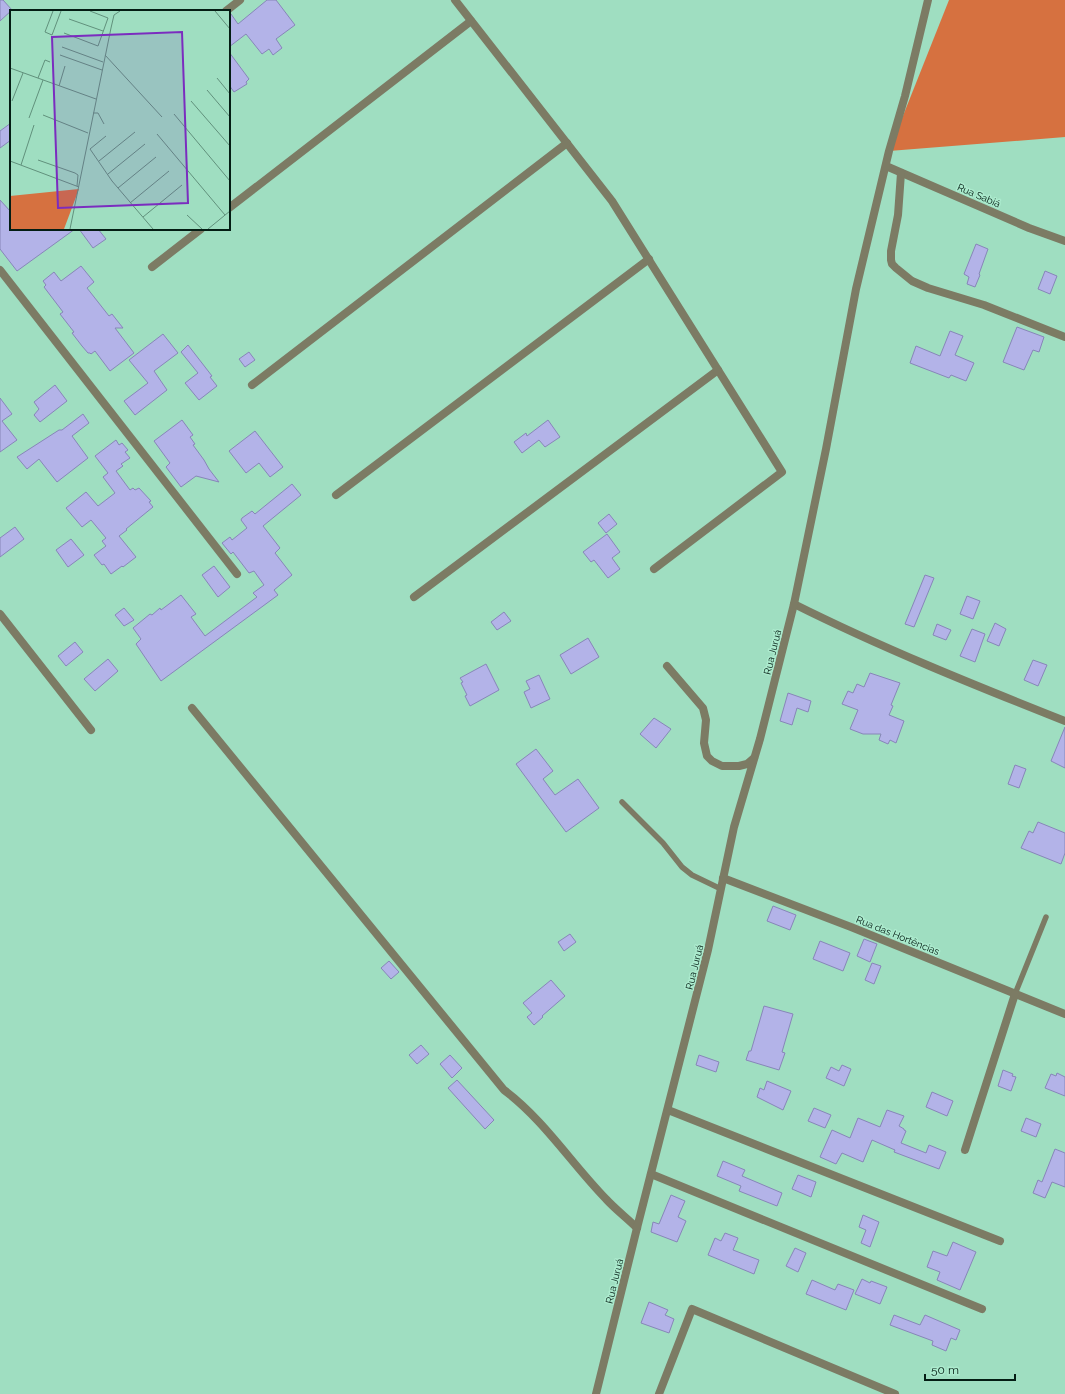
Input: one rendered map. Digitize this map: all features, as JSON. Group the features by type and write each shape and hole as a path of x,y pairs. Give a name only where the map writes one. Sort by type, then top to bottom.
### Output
{"street":[{"path":"227,10 240,0"},
{"path":"455,0 612,200 782,472 654,569"},
{"name":"Rua Juruá","path":"596,1394 650,1174 668,1110 708,950 734,827 754,758 794,604 826,449 856,290 889,151 905,96 928,0"},
{"path":"230,207 471,21"},
{"path":"252,385 567,143"},
{"name":"Rua Sabiá","path":"886,166 1029,228 1065,241"},
{"path":"901,173 898,215 890,260 892,264 912,280 928,288 984,305 1065,337"},
{"path":"152,267 200,230"},
{"path":"336,495 650,260"},
{"path":"0,270 237,574"},
{"path":"414,597 718,370"},
{"path":"794,604 840,627 984,689 1065,721"},
{"path":"0,614 91,730"},
{"path":"667,666 703,708 706,720 704,743 706,756 722,766 739,766 746,764 754,758"},
{"path":"192,708 504,1090 518,1100 536,1117 606,1199 637,1228"},
{"name":"Rua das Hortências","path":"723,878 851,927 1065,1014"},
{"path":"965,1150 1015,994"},
{"path":"668,1110 1000,1240"},
{"path":"650,1174 664,1181 982,1309"},
{"path":"659,1394 692,1309 895,1394"}],"lane":[{"path":"622,802 663,843 682,867 692,875 721,889"},
{"path":"1015,994 1046,917"}],"shaded area":[{"path":"949,0 1065,0 1065,137 889,151"}],"building":[{"path":"0,0 3,0 12,10 10,10 10,12 0,21"},
{"path":"267,0 276,0 295,25 276,39 282,48 273,55 269,49 262,54 246,34 230,46 231,14 238,24"},
{"path":"230,53 249,79 246,82 247,84 234,92 230,86"},
{"path":"10,124 10,141 0,148 0,131"},
{"path":"0,200 10,211 10,230 74,230 17,271 0,249"},
{"path":"80,230 99,230 106,239 93,248"},
{"path":"976,244 988,249 975,287 967,284 969,277 964,274"},
{"path":"81,266 94,282 87,288 109,316 112,314 123,328 115,328 134,353 110,371 95,351 91,354 88,353 82,346 72,333 74,332 60,314 63,312 44,287 46,285 43,281 54,272 61,281"},
{"path":"1045,271 1057,276 1050,294 1038,289"},
{"path":"1017,327 1044,337 1039,352 1033,350 1024,370 1003,362"},
{"path":"950,331 963,336 955,355 974,363 966,381 951,375 949,378 910,363 916,346 940,356"},
{"path":"163,334 178,353 154,371 167,390 135,415 124,401 148,383 129,360"},
{"path":"188,345 212,376 210,377 217,386 199,400 185,383 198,373 181,352"},
{"path":"249,352 255,360 245,367 239,359"},
{"path":"55,385 67,401 40,422 34,415 39,409 34,402"},
{"path":"0,398 12,414 2,421 17,440 0,452"},
{"path":"83,414 89,423 72,436 88,458 57,482 39,459 27,469 17,457 59,430 62,430"},
{"path":"182,420 193,435 190,437 195,444 193,445 219,482 196,476 181,487 166,467 170,463 154,441"},
{"path":"548,420 560,437 545,447 539,440 522,453 514,442 526,433 527,436"},
{"path":"255,431 283,467 270,477 259,463 246,473 229,451"},
{"path":"116,440 119,445 122,443 128,450 125,452 130,458 121,464 123,466 116,471 130,490 133,488 135,490 139,488 151,501 149,502 153,507 119,536 136,557 111,574 104,564 102,565 94,555 106,546 102,541 106,538 91,520 82,527 66,508 86,492 98,506 115,493 103,477 108,473 95,456"},
{"path":"292,484 301,495 263,526 280,548 275,553 292,575 274,590 278,595 161,681 136,644 141,639 133,628 150,614 152,615 160,608 161,610 181,595 196,614 191,617 205,636 257,597 253,593 264,585 254,571 249,573 233,552 231,554 222,543 230,537 232,540 247,528 241,520 242,518 252,511 255,514"},
{"path":"609,514 617,524 606,533 598,523"},
{"path":"15,527 24,539 0,557 0,538"},
{"path":"607,534 620,552 612,558 620,569 608,578 594,560 591,562 583,552"},
{"path":"71,539 84,555 68,567 56,550"},
{"path":"214,566 230,587 218,597 202,575"},
{"path":"925,575 934,578 914,627 905,624"},
{"path":"967,596 980,601 973,619 960,614"},
{"path":"124,608 134,620 124,626 115,615"},
{"path":"504,612 511,621 497,630 491,622"},
{"path":"995,623 1006,629 999,646 987,641"},
{"path":"937,624 951,630 946,640 933,635"},
{"path":"972,629 985,634 975,662 960,656"},
{"path":"588,638 599,657 571,674 560,655"},
{"path":"75,642 83,652 66,666 58,656"},
{"path":"108,659 118,671 95,691 84,679"},
{"path":"1033,660 1047,665 1038,686 1024,680"},
{"path":"486,664 499,690 470,706 465,696 467,695 461,683 463,682 460,678"},
{"path":"870,673 900,683 891,705 893,706 889,715 904,721 896,743 890,740 888,744 879,740 881,734 863,734 850,729 858,710 842,704 848,691 853,693 857,684 864,687"},
{"path":"539,675 550,699 531,708 524,692 530,689 526,681"},
{"path":"788,693 811,701 808,712 797,708 792,725 780,721"},
{"path":"654,718 671,729 656,748 640,734"},
{"path":"1065,727 1065,768 1051,761"},
{"path":"536,749 553,771 543,779 555,795 578,779 599,808 566,832 516,764"},
{"path":"1015,765 1026,769 1019,788 1008,784"},
{"path":"1038,822 1065,833 1065,853 1061,864 1021,848 1029,831 1033,833"},
{"path":"773,906 796,915 790,930 767,921"},
{"path":"570,934 576,942 564,951 558,942"},
{"path":"864,939 877,944 870,962 857,956"},
{"path":"820,941 850,953 843,971 813,959"},
{"path":"389,961 399,972 391,979 381,968"},
{"path":"872,963 881,966 874,984 865,980"},
{"path":"551,980 565,996 534,1025 527,1017 532,1013 523,1003"},
{"path":"764,1006 793,1014 782,1052 785,1053 779,1070 746,1060 749,1051 751,1051"},
{"path":"421,1045 429,1054 417,1064 409,1055"},
{"path":"450,1055 462,1068 452,1078 440,1064"},
{"path":"699,1055 719,1062 716,1072 696,1065"},
{"path":"842,1065 851,1069 844,1086 826,1078 831,1067 839,1071"},
{"path":"1003,1070 1013,1074 1012,1076 1016,1077 1011,1091 998,1086"},
{"path":"1057,1073 1065,1077 1065,1096 1045,1088 1051,1074 1056,1076"},
{"path":"457,1080 494,1120 485,1129 448,1088"},
{"path":"767,1081 791,1091 783,1110 757,1097 760,1088 764,1090"},
{"path":"932,1092 953,1101 947,1116 926,1107"},
{"path":"814,1108 831,1115 825,1128 808,1121"},
{"path":"887,1110 904,1116 899,1126 906,1131 901,1143 926,1153 929,1145 946,1152 939,1169 894,1152 895,1150 872,1140 863,1162 842,1153 836,1164 820,1157 832,1130 850,1138 858,1118 880,1127"},
{"path":"1026,1118 1041,1124 1036,1137 1021,1131"},
{"path":"1055,1149 1065,1153 1065,1187 1052,1182 1045,1198 1033,1193 1038,1180 1042,1182"},
{"path":"723,1161 745,1170 742,1176 782,1193 777,1206 739,1191 741,1186 717,1176"},
{"path":"798,1175 816,1182 811,1197 792,1189"},
{"path":"671,1195 685,1201 678,1217 686,1221 677,1242 651,1232 653,1222 659,1224"},
{"path":"863,1215 879,1222 870,1247 861,1243 866,1230 859,1227"},
{"path":"725,1233 738,1238 733,1250 759,1260 754,1274 708,1255 715,1238 721,1241"},
{"path":"953,1242 976,1252 960,1290 937,1280 940,1272 927,1267 933,1251 947,1256"},
{"path":"795,1248 806,1253 798,1272 786,1266"},
{"path":"862,1279 870,1283 871,1281 887,1287 880,1304 855,1294"},
{"path":"812,1280 835,1290 838,1284 854,1290 846,1310 806,1294"},
{"path":"649,1302 668,1310 665,1315 674,1319 669,1333 641,1323"},
{"path":"894,1315 920,1325 925,1315 960,1330 956,1340 951,1338 946,1351 932,1345 933,1341 890,1325"}]}
